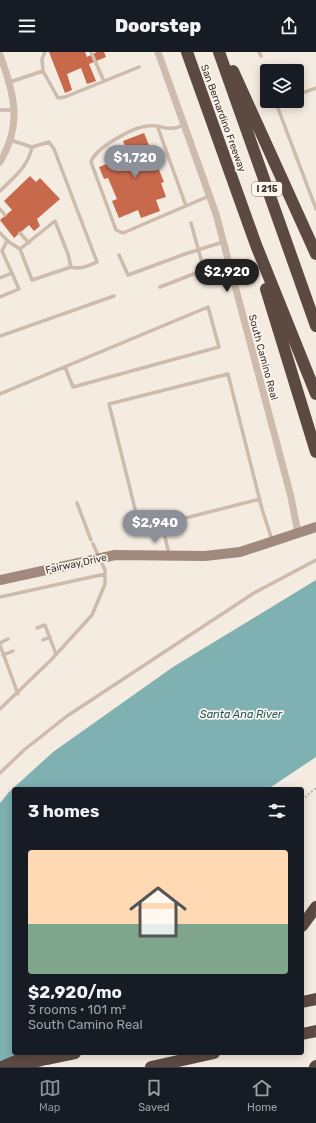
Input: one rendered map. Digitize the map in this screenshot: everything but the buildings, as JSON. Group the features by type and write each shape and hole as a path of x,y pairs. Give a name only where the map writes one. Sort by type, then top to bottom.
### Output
{"highway":[{"name":"San Bernardino Freeway","path":"187,52 256,245 316,394"},
{"name":"San Bernardino Freeway","path":"219,52 316,326"},
{"path":"224,52 316,254"},
{"path":"256,245 266,286 316,452"},
{"path":"304,923 316,907"},
{"path":"304,1002 316,999"},
{"path":"304,1033 316,1030"},
{"path":"2,1067 30,1055"},
{"path":"12,1067 65,1055"},
{"path":"151,1067 205,1055"}],"street":[{"name":"South Camino Real","path":"158,52 209,196 223,242 289,489 298,533"},
{"path":"0,55 10,82 15,110 10,140 0,162"},
{"name":"Fairway Drive","path":"0,580 99,558 132,554 205,556 240,552 316,527"}],"lane":[{"path":"45,52 42,59 43,71 58,98 64,97 139,67"},
{"path":"91,52 104,81"},
{"path":"10,82 43,71"},
{"path":"304,92 316,88"},
{"path":"278,108 316,209"},
{"path":"0,110 15,110"},
{"path":"184,125 174,130 146,126 113,139 94,156 90,162 116,230 119,233 136,228 209,196"},
{"path":"158,128 186,206"},
{"path":"0,233 7,241 20,249 32,280 70,267 76,269 86,267 97,262 98,260 54,149 49,142 32,147 10,140"},
{"path":"0,191 26,165 30,157 32,147"},
{"path":"0,209 5,215"},
{"path":"20,249 55,222 68,254 70,267"},
{"path":"160,287 204,270 200,249 191,223"},
{"path":"20,233 29,243"},
{"path":"0,297 19,289 1,251 7,241"},
{"path":"119,255 128,275 223,242"},
{"path":"0,278 12,273"},
{"path":"0,336 114,296"},
{"path":"0,394 208,307 219,347 73,386 65,367"},
{"path":"260,499 140,529 109,404 228,374 260,499 273,542"},
{"path":"0,709 18,694 92,615 105,584 105,570 77,503"},
{"path":"162,524 169,555"},
{"path":"0,773 24,750 67,716 254,593 316,560"},
{"path":"0,597 105,574"},
{"path":"37,628 45,625 56,654"},
{"path":"43,640 50,637"},
{"path":"8,639 0,644 18,694"},
{"path":"3,655 13,651"}],"path":[{"path":"304,798 316,788"}],"water":[{"name":"Santa Ana River","path":"316,580 316,757 271,787 14,787 53,752 173,667"},
{"name":"Santa Ana River","path":"12,789 12,1055 28,1055 0,1067 0,803"}]}
